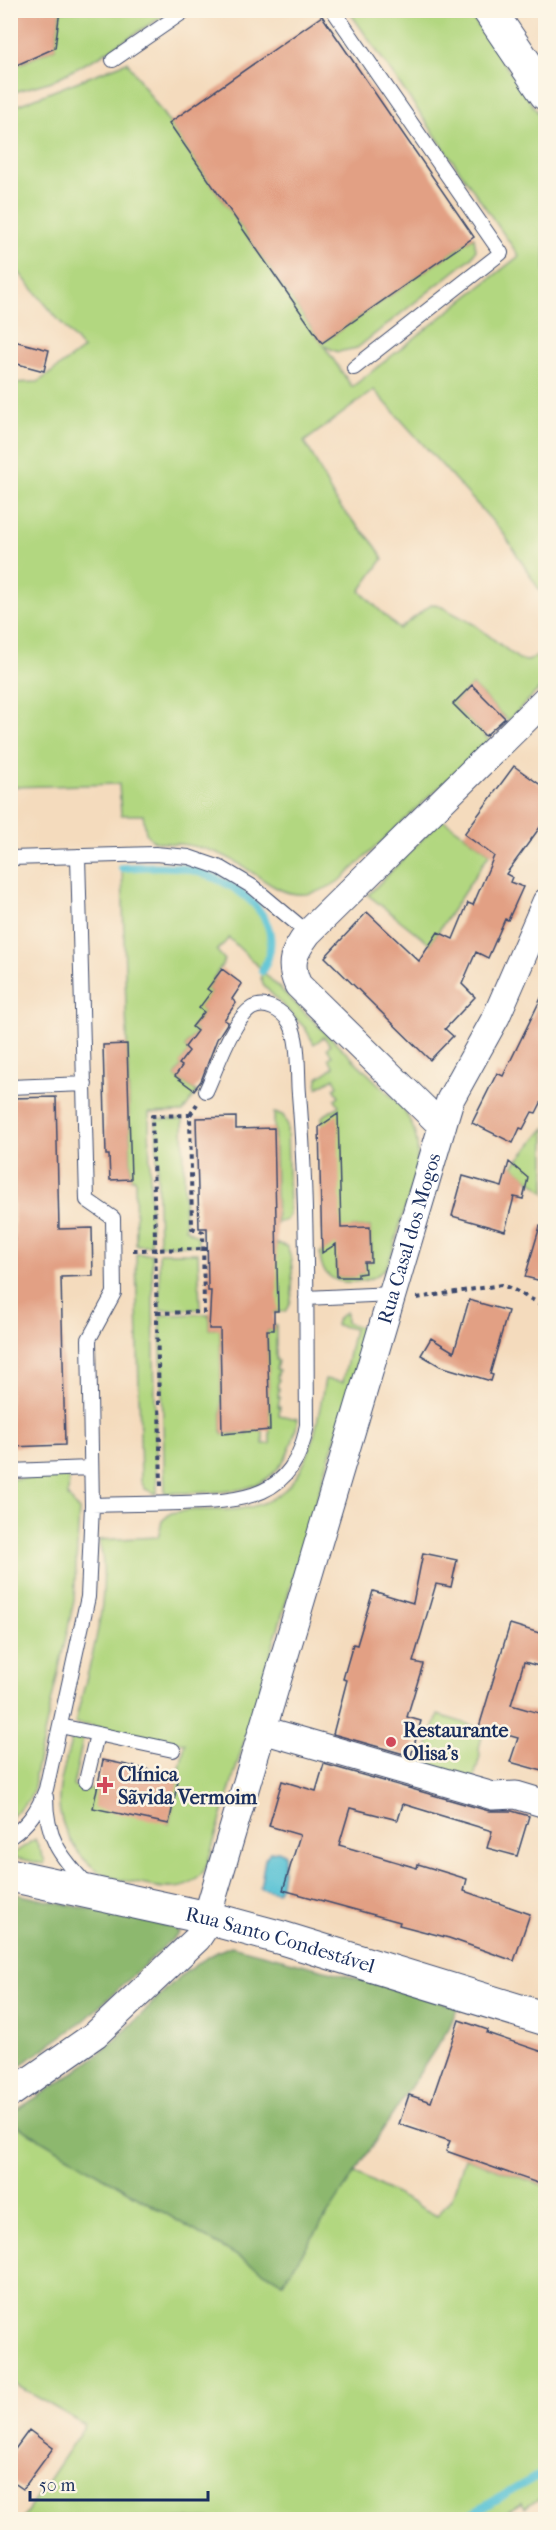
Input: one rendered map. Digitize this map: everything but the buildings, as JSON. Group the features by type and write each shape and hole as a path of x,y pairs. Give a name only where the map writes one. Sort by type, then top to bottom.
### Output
{"street":[{"path":"489,10 546,94"},
{"name":"Rua Casal dos Mogos","path":"10,2094 96,2034 197,1939 208,1918 442,1126 298,985 292,972 297,947 308,933 546,699"},
{"path":"442,1126 450,1101 496,1017 546,902"},
{"path":"263,1730 493,1796 516,1796 546,1804"},
{"name":"Rua Santo Condestável","path":"10,1875 208,1918 282,1938 546,2019"}],"lane":[{"path":"113,60 186,10"},
{"path":"333,10 501,253 354,368"},
{"path":"10,858 155,854 177,855 206,861 253,887 308,933"},
{"path":"10,1837 30,1821 46,1789 87,1609 92,1505 89,1340 114,1293 113,1218 87,1200 78,856"},
{"path":"92,1505 238,1500 268,1489 290,1468 302,1448 307,1425 302,1127 295,1039 290,1022 278,1010 265,1005 252,1008 240,1018 206,1091"},
{"path":"10,1088 85,1084"},
{"path":"306,1298 392,1294"},
{"path":"10,1471 91,1467"},
{"path":"60,1726 173,1750"},
{"path":"86,1781 97,1734"},
{"path":"46,1789 46,1808 51,1835 59,1853 94,1892"}],"path":[{"path":"157,1313 204,1312 206,1249 202,1232 192,1228 190,1115 152,1116 161,1503"},
{"path":"136,1250 206,1249"},
{"path":"392,1294 409,1298 501,1285 546,1307"}],"green space":[{"path":"60,11 171,11 98,57 52,81 11,93 11,68 55,48"},
{"path":"349,11 468,11 545,123 545,599 504,534 374,390 304,442 338,505 372,542 383,559 360,591 399,629 432,604 475,625 520,660 528,661 545,653 545,683 508,721 472,685 453,704 489,740 342,879 322,890 304,894 289,893 276,887 233,860 215,852 152,840 146,833 143,815 121,815 119,784 11,787 11,383 38,382 83,349 11,263 10,102 13,107 127,62 322,343 474,237 476,250 471,258 357,348 338,352 324,346 352,387 519,256"},
{"path":"442,819 490,853 430,944 368,895"},
{"path":"122,868 184,869 205,875 245,895 259,910 268,928 269,948 262,971 396,1101 407,1116 414,1131 417,1146 415,1177 388,1264 380,1273 365,1280 348,1282 333,1278 322,1267 320,1253 341,1240 322,1126 322,1117 339,1106 335,1099 339,1096 334,1088 338,1086 334,1078 317,1088 318,1078 334,1067 328,1059 332,1056 327,1048 330,1045 324,1037 314,1044 305,1028 264,986 261,978 262,970 229,938 217,951 225,960 207,989 211,992 200,1008 204,1012 192,1027 197,1031 185,1047 189,1051 175,1076 197,1092 183,1112 149,1113 151,1245 136,1245 135,1179 131,1179","holes":["370,1227 371,1262 364,1262 364,1273 358,1274 357,1277 337,1277 336,1261 352,1228"]},
{"path":"274,1113 283,1115 287,1124 289,1214 286,1220 277,1223"},
{"path":"156,1119 183,1119 185,1228 198,1237 198,1245 159,1245"},
{"path":"545,1128 545,1193 513,1166"},
{"path":"276,1243 286,1246 289,1252 292,1289 286,1311 273,1313 273,1311"},
{"path":"159,1253 198,1253 200,1309 160,1310"},
{"path":"136,1254 152,1254 157,1494 145,1489 141,1481"},
{"path":"346,1312 346,1323 365,1329 367,1332 207,1865 193,1882 176,1888 146,1885 106,1875 90,1865 78,1852 65,1830 60,1813 60,1785 72,1737 83,1739 73,1786 97,1791 169,1824 185,1743 75,1723 98,1632 103,1584 103,1562 99,1540 158,1537 162,1521 171,1513 187,1510 239,1509 263,1503 281,1493 295,1479 305,1462 312,1442 325,1379 343,1382 354,1329 336,1325 338,1318"},
{"path":"209,1314 209,1329 220,1329 222,1434 247,1434 248,1431 263,1430 263,1444 270,1444 267,1330 273,1330 274,1325 276,1325 276,1360 278,1361 276,1369 279,1370 277,1387 279,1388 278,1397 280,1397 279,1415 298,1419 291,1446 280,1465 267,1478 233,1491 165,1493 160,1315"},
{"path":"69,1476 68,1497 79,1510 74,1601 35,1775 34,1789 25,1804 11,1817 11,1479"},
{"path":"438,1715 484,1729 473,1781 421,1766"},
{"path":"35,1839 45,1861 44,1864 11,1857 13,1854"},
{"path":"11,1893 174,1927 179,1933 85,2020 11,2072"},
{"path":"231,1946 458,2007 449,2028 283,2283 11,2122 11,2114 77,2071 101,2052 181,1976 212,1955"},
{"path":"11,2122 283,2283 354,2172 437,2216 452,2197 465,2158 545,2186 545,2495 525,2508 522,2503 493,2520 22,2519 85,2425 11,2382"}],"water":[{"path":"278,1851 285,1854 281,1885 277,1892 260,1888 265,1859 270,1852"}],"waterway":[{"path":"122,868 187,869 205,874 239,891 264,918 270,934 270,952 262,971"},
{"path":"461,2520 546,2471"}],"place":[{"name":"Restaurante Olisa's","path":"391,1742"},
{"name":"Clínica Sãvida Vermoim","path":"105,1785"}]}
